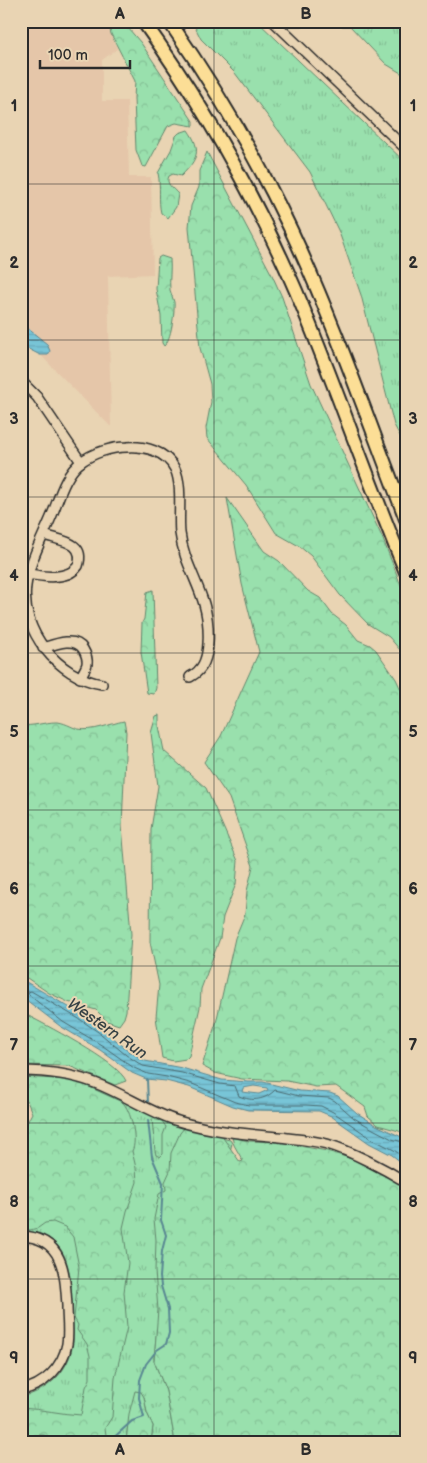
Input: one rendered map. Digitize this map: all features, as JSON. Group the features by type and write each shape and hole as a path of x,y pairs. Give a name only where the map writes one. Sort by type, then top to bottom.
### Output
{"highway":[{"path":"143,21 211,125 272,240 318,345 406,572"},
{"path":"169,21 234,123 291,230 340,347 406,519"}],"street":[{"path":"273,21 406,149"},
{"path":"21,381 38,397 81,462"},
{"path":"102,684 88,682 68,671 44,648 37,638 31,622 27,605 26,587 28,574 66,482 73,470 81,462 112,449 127,446 144,447 156,451 165,457 175,469 178,487 180,534 185,557 204,605 208,630 208,648 205,660 200,670 190,677"},
{"path":"28,574 45,576 69,574 75,571 78,566 80,553 77,548 72,544 44,535"},
{"path":"44,648 65,642 75,642 82,646 87,655 87,664 80,678"},
{"path":"21,1071 44,1071 69,1075 114,1092 152,1111 178,1121 234,1132 309,1140 328,1144 389,1171 406,1182"},
{"path":"21,1236 36,1238 45,1243 51,1247 60,1259 65,1275 68,1333 65,1353 56,1369 42,1382 21,1390"}],"shaded area":[{"path":"21,21 106,21 117,49 102,60 102,101 127,101 129,177 151,177 153,274 108,276 111,427 21,335"}],"green space":[{"path":"108,21 122,21 141,43 193,121 193,126 176,123 168,126 146,167 142,166 136,150 135,81 111,34"},
{"path":"192,21 257,21 406,163 406,447 394,425 361,295 339,232 310,172 235,73 201,39"},
{"path":"279,21 406,21 406,76 386,64 350,26 285,26"},
{"path":"188,130 195,143 196,154 191,164 181,176 173,174 169,176 169,184 178,194 176,207 168,218 161,213 158,173 171,150 176,136"},
{"path":"207,152 282,297 311,384 382,537 406,598 406,657 389,637 368,624 340,595 311,556 299,546 276,533 246,485 207,438 206,428 211,402 210,384 200,348 189,227 191,206 199,187 199,171"},
{"path":"161,256 170,259 170,290 174,302 171,332 164,346 162,343 161,316 156,289 158,258"},
{"path":"227,498 264,551 279,561 308,591 320,598 332,614 346,625 358,640 376,650 396,679 406,700 406,984 401,1021 406,1041 406,1135 378,1125 368,1116 365,1107 336,1086 316,1087 287,1081 242,1079 215,1073 202,1066 216,1023 235,938 245,914 247,891 253,866 229,798 204,762 221,736 259,652 242,584"},
{"path":"153,590 156,688 154,694 147,693 141,652 142,623 147,592"},
{"path":"159,715 159,726 164,751 206,788 238,861 236,884 223,917 220,938 201,989 200,1007 189,1056 186,1059 173,1061 162,1058 156,1017 159,985 150,942 151,829 158,786 151,733 156,716"},
{"path":"124,721 126,732 122,826 131,934 126,1011 119,1025 107,1021 96,1010 68,1002 49,993 21,974 21,725 56,722 84,730"},
{"path":"21,1012 95,1054 110,1064 126,1081 115,1085 69,1066 21,1065"},
{"path":"51,1075 95,1086 185,1127 183,1130 230,1140 232,1143 156,1336 154,1361 166,1391 175,1442 151,1442 153,1426 147,1413 144,1397 127,1433 126,1442 21,1442 21,1397 41,1390 56,1378 68,1362 73,1342 70,1279 64,1256 58,1246 49,1239 37,1234 21,1231 21,1221 39,1222"},
{"path":"21,1077 74,1080 122,1102 128,1111 133,1125 134,1146 132,1151 137,1182 123,1228 128,1263 124,1292 127,1327 115,1378 112,1417 105,1428 107,1442 57,1442 49,1438 40,1437 21,1438 21,1408 81,1415 86,1387 90,1379 90,1356 87,1344 77,1330 78,1325 74,1318 79,1267 73,1237 65,1227 53,1222 45,1223 38,1228 30,1230 21,1228 21,1134 32,1113 27,1101 21,1097"},
{"path":"152,1119 162,1121 166,1127 163,1135 163,1154 160,1157 156,1155 155,1151"},
{"path":"185,1127 221,1135 240,1162 243,1161 234,1145 232,1137 249,1141 279,1142 327,1151 368,1164 406,1186 406,1442 175,1442 166,1391 154,1361 158,1310 154,1219 159,1194 166,1190 165,1182 170,1171 171,1153 180,1133"},
{"path":"135,1391 141,1392 144,1397 147,1413 153,1426 151,1442 126,1442 129,1414"},
{"path":"44,1435 57,1442 21,1442 21,1438"}],"water":[{"path":"21,323 47,344 50,351 48,355 40,355 21,345"},
{"path":"406,918 406,1038 402,1022 402,1008"},
{"path":"21,979 84,1016 145,1061 182,1068 222,1080 263,1082 300,1091 330,1093 338,1096 357,1113 376,1125 406,1139 406,1166 331,1116 319,1111 248,1110 233,1106 189,1087 166,1081 146,1079 132,1073 100,1050 60,1026 21,996","holes":["254,1086 267,1088 268,1090 259,1094 242,1092 243,1088"]}],"waterway":[{"path":"147,1079 148,1103"},
{"path":"109,1442 132,1421 144,1417 139,1398 140,1380 146,1364 157,1350 166,1344 169,1333 168,1309 160,1277 162,1251 166,1235 161,1220 163,1183 152,1157 148,1120"}],"water label":[{"name":"Western Run","path":"107,1029"}]}
